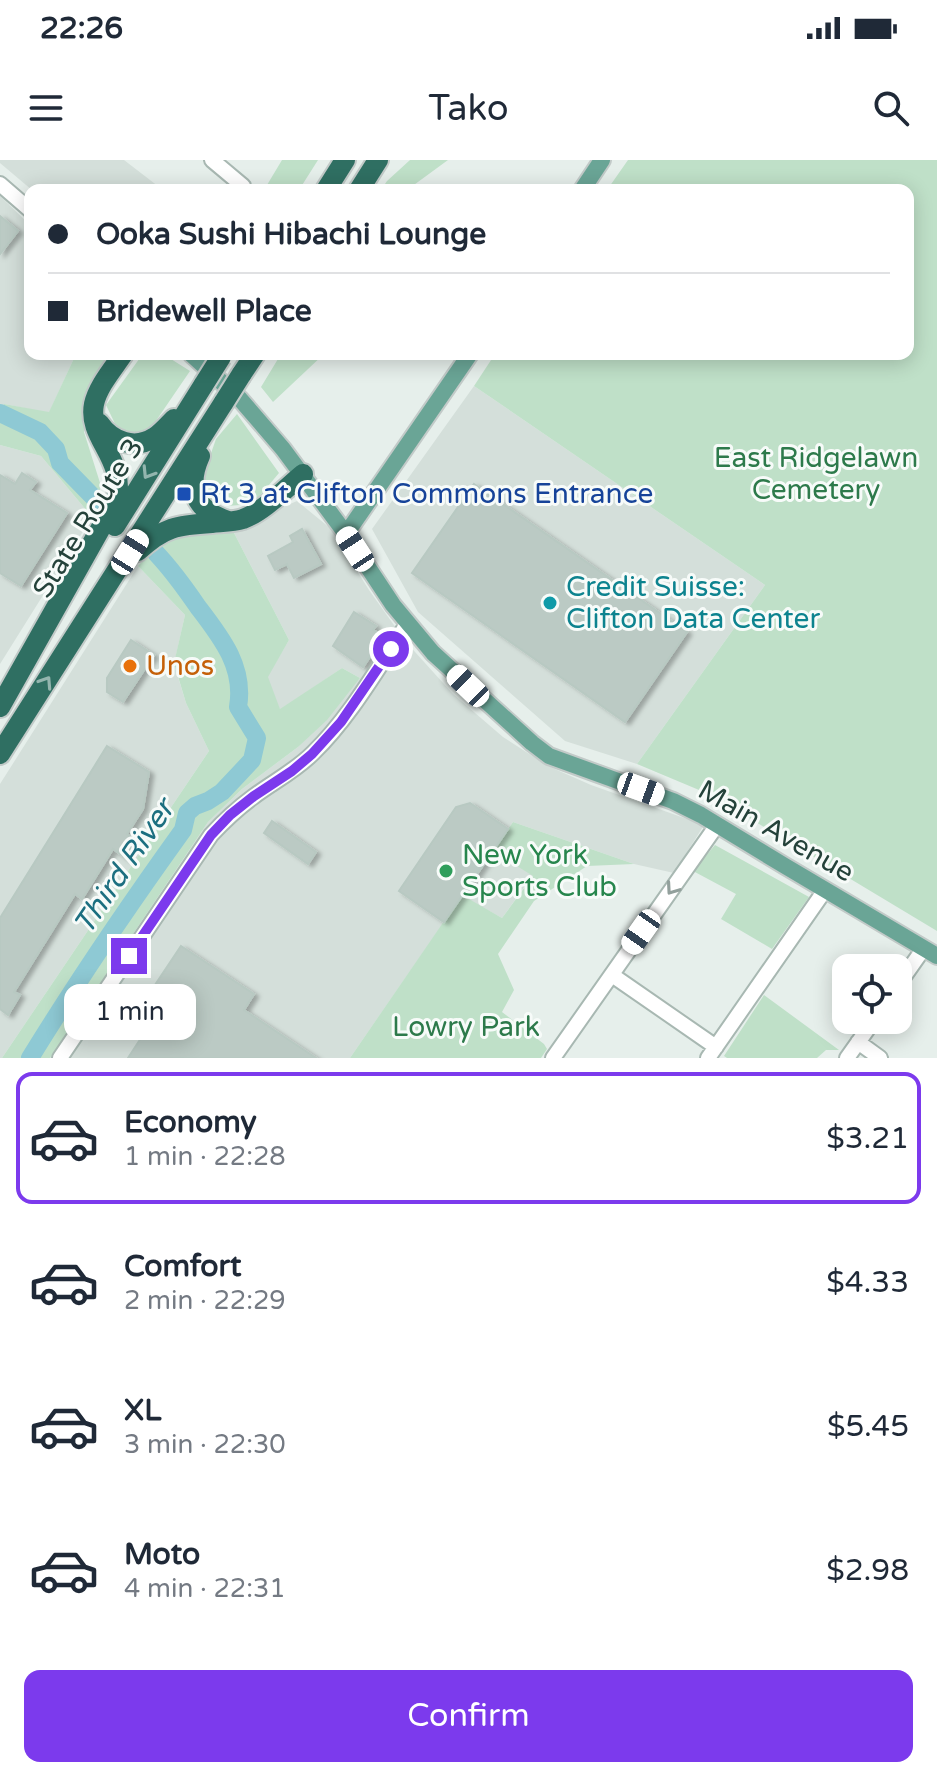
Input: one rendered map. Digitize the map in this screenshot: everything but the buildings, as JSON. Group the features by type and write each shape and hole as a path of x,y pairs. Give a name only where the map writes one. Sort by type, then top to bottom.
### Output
{"highway":[{"path":"330,184 345,160"},
{"path":"363,184 378,160"},
{"path":"0,709 116,501 119,479 95,423 93,408 119,360"},
{"name":"State Route 3","path":"0,709 219,360"},
{"name":"State Route 3","path":"0,754 251,360"},
{"path":"93,408 103,429 114,438 125,443 146,442 158,436 204,384"},
{"path":"224,402 194,470 192,482 202,506 211,514 231,522"},
{"path":"116,572 149,542 169,529 244,519 303,474"}],"main road":[{"path":"586,184 602,160"},
{"name":"Main Avenue","path":"198,360 240,399 303,474 374,579 433,653 532,743 549,756 673,801 930,952"},
{"path":"346,534 466,360"}],"street":[{"path":"212,160 241,184"},
{"path":"0,184 24,205"},
{"path":"60,1058 211,835 254,796 302,763 330,735 408,623"},
{"path":"553,1058 717,825"},
{"path":"612,975 712,1052 825,890"},
{"path":"912,971 930,952"},
{"path":"847,1058 864,1034"},
{"path":"858,1042 880,1058"}],"shaded area":[{"path":"0,160 124,160 155,184 25,184"},
{"path":"0,196 24,219 24,360 73,360 49,413 4,404 0,412"},
{"path":"474,386 765,585 637,764 565,741 418,612 372,529"},
{"path":"0,445 41,456 92,517 0,664"},
{"path":"297,501 330,528 406,642 453,694 503,737 548,766 591,785 704,825 674,873 634,864 513,822 493,851 533,875 502,918 462,896 350,1058 50,1058 208,822 242,789 298,747 360,678 342,668 280,710 267,677 289,640 232,529"},
{"path":"138,566 185,615 174,664 186,703 209,751 0,1058 0,784"}],"green space":[{"path":"282,160 318,160 303,184 268,184"},
{"path":"410,160 448,160 415,184 385,184"},
{"name":"East Ridgelawn Cemetery","path":"628,160 937,160 937,931 711,795 637,764 765,585 474,386 491,360 914,360 914,184 611,184"},
{"path":"73,360 113,360 93,397 84,432 101,486 92,517 41,456 0,445 0,412 4,404 49,412"},
{"path":"138,360 173,360 190,371 147,434 119,432 106,405"},
{"path":"277,360 318,360 273,402 261,387"},
{"path":"237,414 279,473 253,504 227,506 209,496 202,479 216,439"},
{"path":"232,529 289,640 268,677 280,709 342,668 360,678 327,720 298,747 242,789 208,822 50,1058 2,1058 209,751 186,703 174,663 185,615 138,566 166,537"},
{"name":"Lowry Park","path":"513,822 634,864 587,866 534,901 498,954 514,990 502,1012 544,1044 547,1049 541,1058 350,1058 462,895 502,918 533,876 493,851"},
{"path":"715,845 809,897 772,949 721,919 736,894 693,871"},
{"path":"764,995 839,1050 826,1050 817,1058 724,1056"}],"waterway":[{"name":"Third River","path":"0,413 40,432 56,449 60,463 100,504"},
{"name":"Third River","path":"30,1058 104,943 183,830 187,813 222,792 252,760 257,738 238,707 238,679 229,653 156,553"}],"place":[{"name":"Rt 3 at Clifton Commons Entrance","path":"184,494"},
{"name":"Credit Suisse: Clifton Data Center","path":"550,603"},
{"name":"Unos","path":"130,666"},
{"name":"New York Sports Club","path":"446,871"}],"route":[{"path":"129,956 211,835 230,815 312,754 341,722 391,649"}]}
